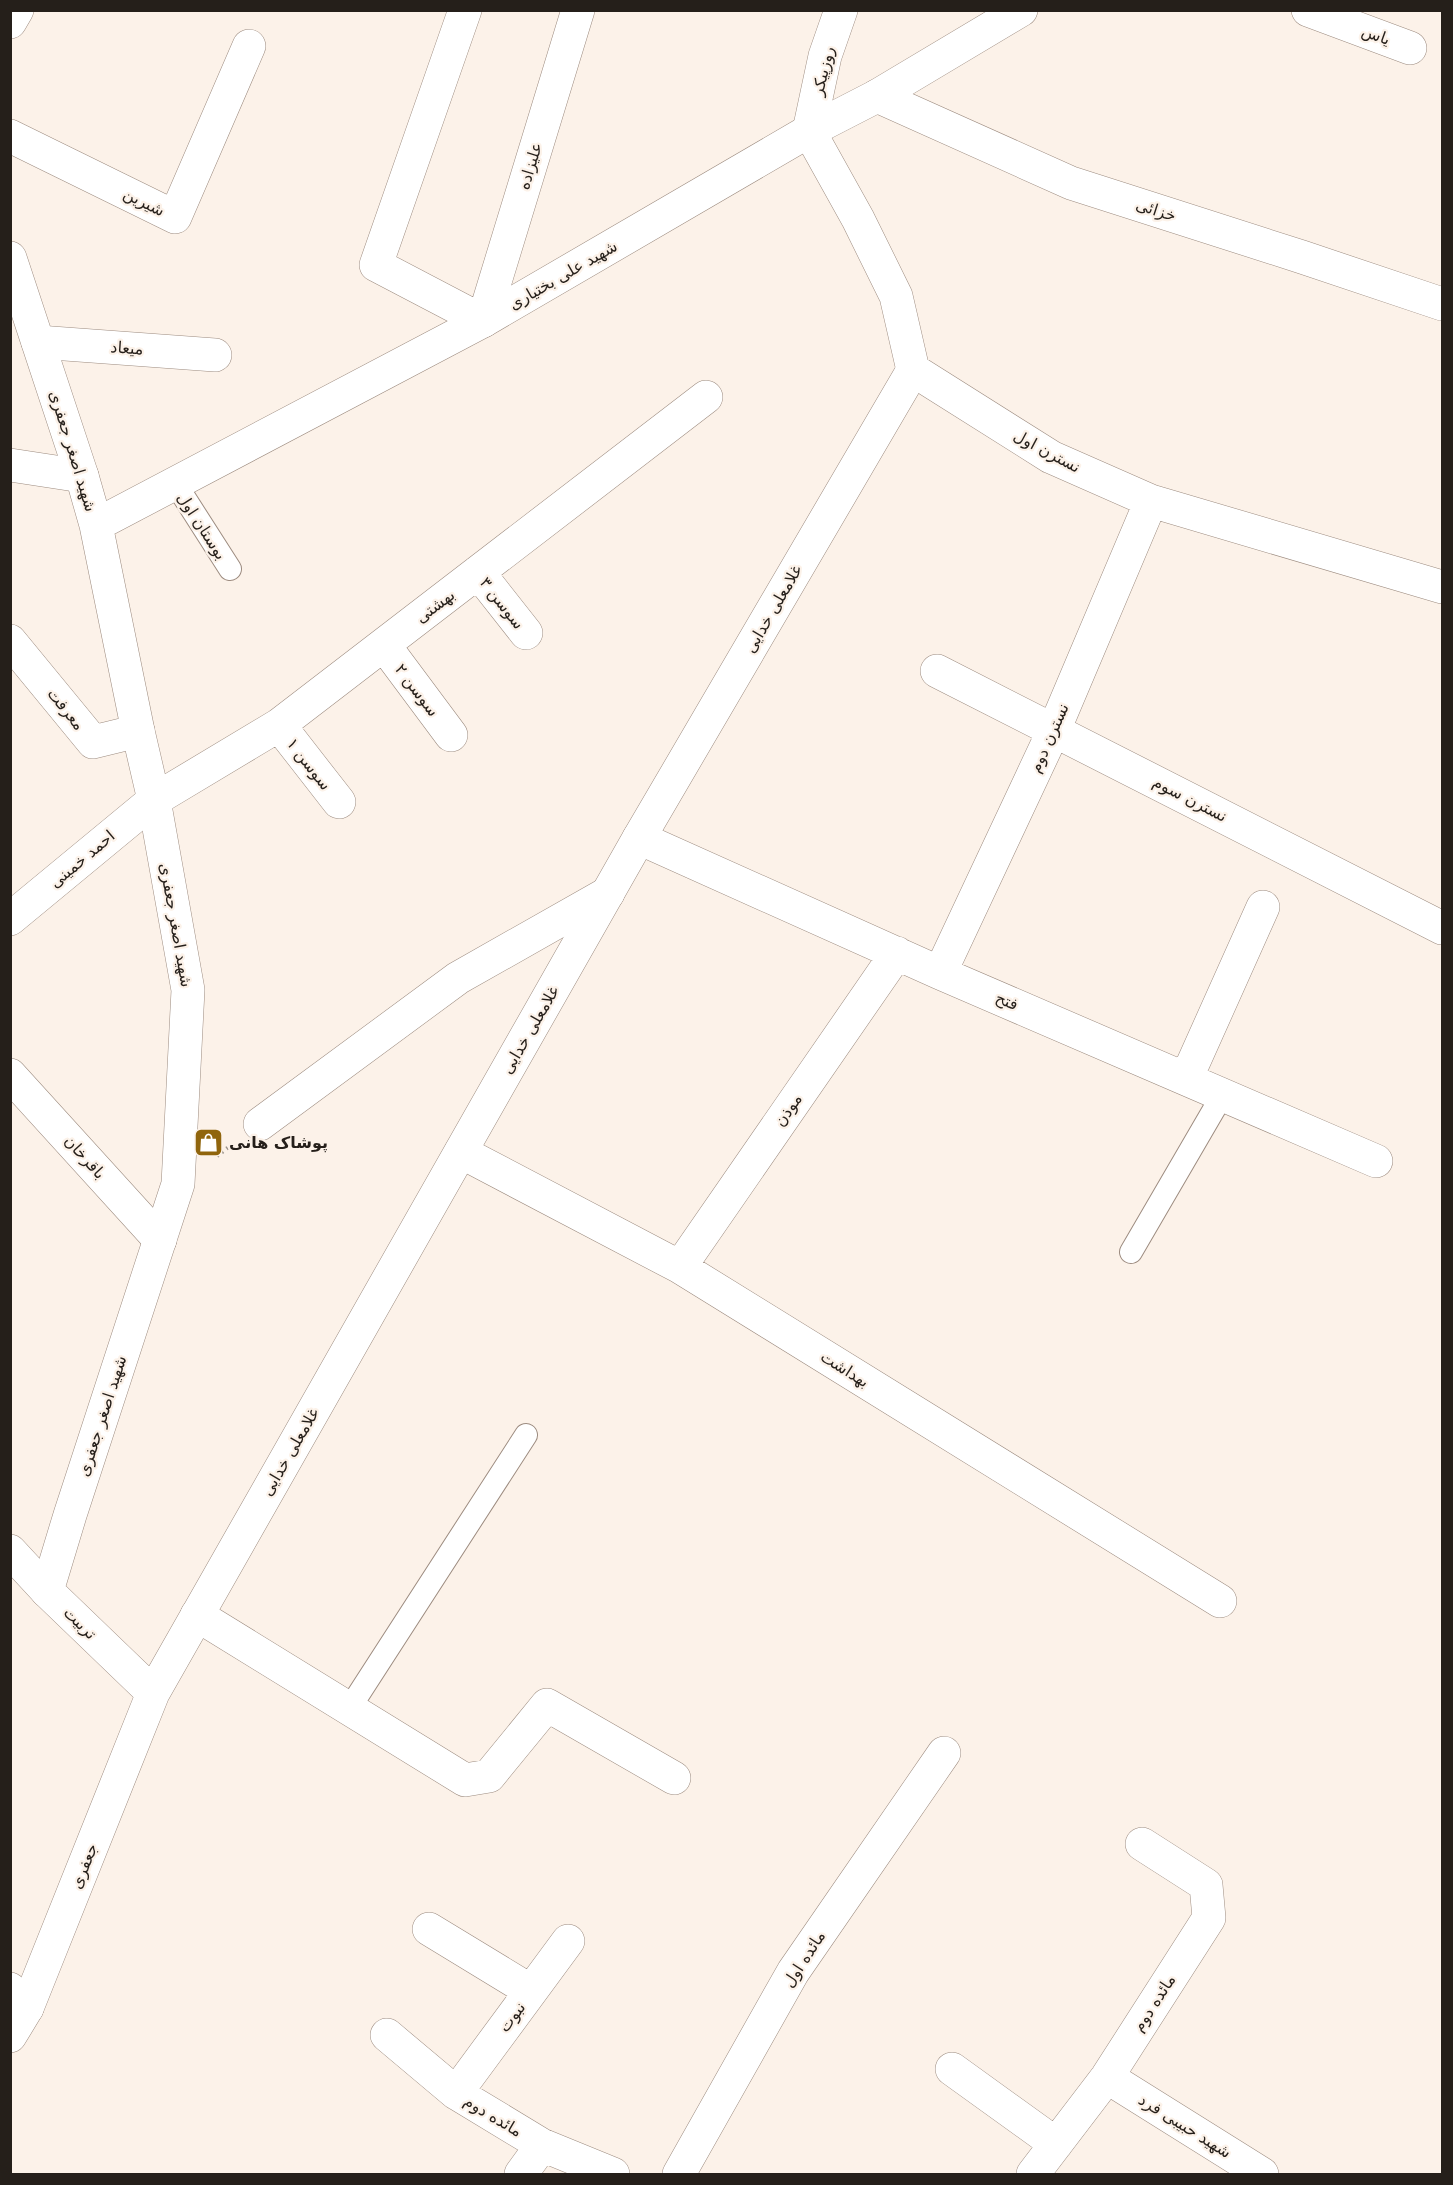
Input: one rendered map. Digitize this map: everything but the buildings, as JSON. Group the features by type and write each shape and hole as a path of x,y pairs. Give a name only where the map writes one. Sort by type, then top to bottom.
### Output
{"street":[{"path":"10,22 16,10"},
{"path":"465,10 376,265 483,321"},
{"name":"علیزاده","path":"483,321 578,10"},
{"name":"روزپیکر","path":"809,132 825,56 840,10"},
{"name":"شهید علی بختیاری","path":"96,525 483,321 809,132 877,96 1021,10"},
{"name":"یاس","path":"1308,10 1410,48"},
{"name":"شیرین","path":"10,136 175,217 249,46"},
{"name":"خزائی","path":"877,96 1071,183 1443,304"},
{"path":"809,132 858,219 896,296 913,370"},
{"name":"شهید اصغر جعفری","path":"10,258 96,525 154,800 188,990 178,1184 47,1591"},
{"name":"میعاد","path":"38,342 215,355"},
{"name":"نسترن اول","path":"913,370 1052,457 1151,501 1443,587"},
{"name":"غلامعلی خدایی","path":"153,1693 639,838 913,370"},
{"name":"بهشتی","path":"154,800 279,725 706,398"},
{"path":"10,465 82,476"},
{"name":"نسترن دوم","path":"940,973 1054,730 1151,501"},
{"name":"سوسن ۳","path":"478,572 526,633"},
{"name":"معرفت","path":"10,641 93,742 138,731"},
{"name":"سوسن ۲","path":"384,645 451,735"},
{"name":"نسترن سوم","path":"937,671 1443,928"},
{"name":"سوسن ۱","path":"279,725 339,802"},
{"name":"احمد خمینی","path":"10,919 154,800"},
{"name":"فتح","path":"639,838 940,973 1377,1161"},
{"path":"260,1124 458,978 608,893"},
{"path":"1186,1079 1263,907"},
{"name":"موذن","path":"680,1267 897,952"},
{"name":"باقرخان","path":"10,1075 160,1240"},
{"name":"بهداشت","path":"461,1152 680,1267 1220,1601"},
{"name":"تربیت","path":"10,1551 47,1591 153,1693"},
{"path":"197,1615 465,1780 489,1776 547,1705 674,1778"},
{"name":"جعفری","path":"10,2036 19,1998 153,1693"},
{"name":"مائده اول","path":"679,2175 793,1972 944,1753"},
{"name":"مائده دوم","path":"1033,2175 1107,2077 1209,1918 1206,1886 1142,1844"},
{"path":"429,1929 531,1991"},
{"name":"نبوت","path":"456,2093 568,1941"},
{"name":"مائده دوم","path":"387,2035 456,2093 542,2145 613,2175"},
{"path":"952,2070 1056,2144"},
{"name":"شهید حبیبی فرد","path":"1107,2077 1262,2175"},
{"path":"521,2175 542,2145"}],"lane":[{"name":"بوستان اول","path":"175,483 230,569"},
{"path":"1131,1252 1223,1094"},
{"path":"350,1709 526,1436"}],"place":[{"name":"پوشاک هانی","path":"208,1142"}]}
